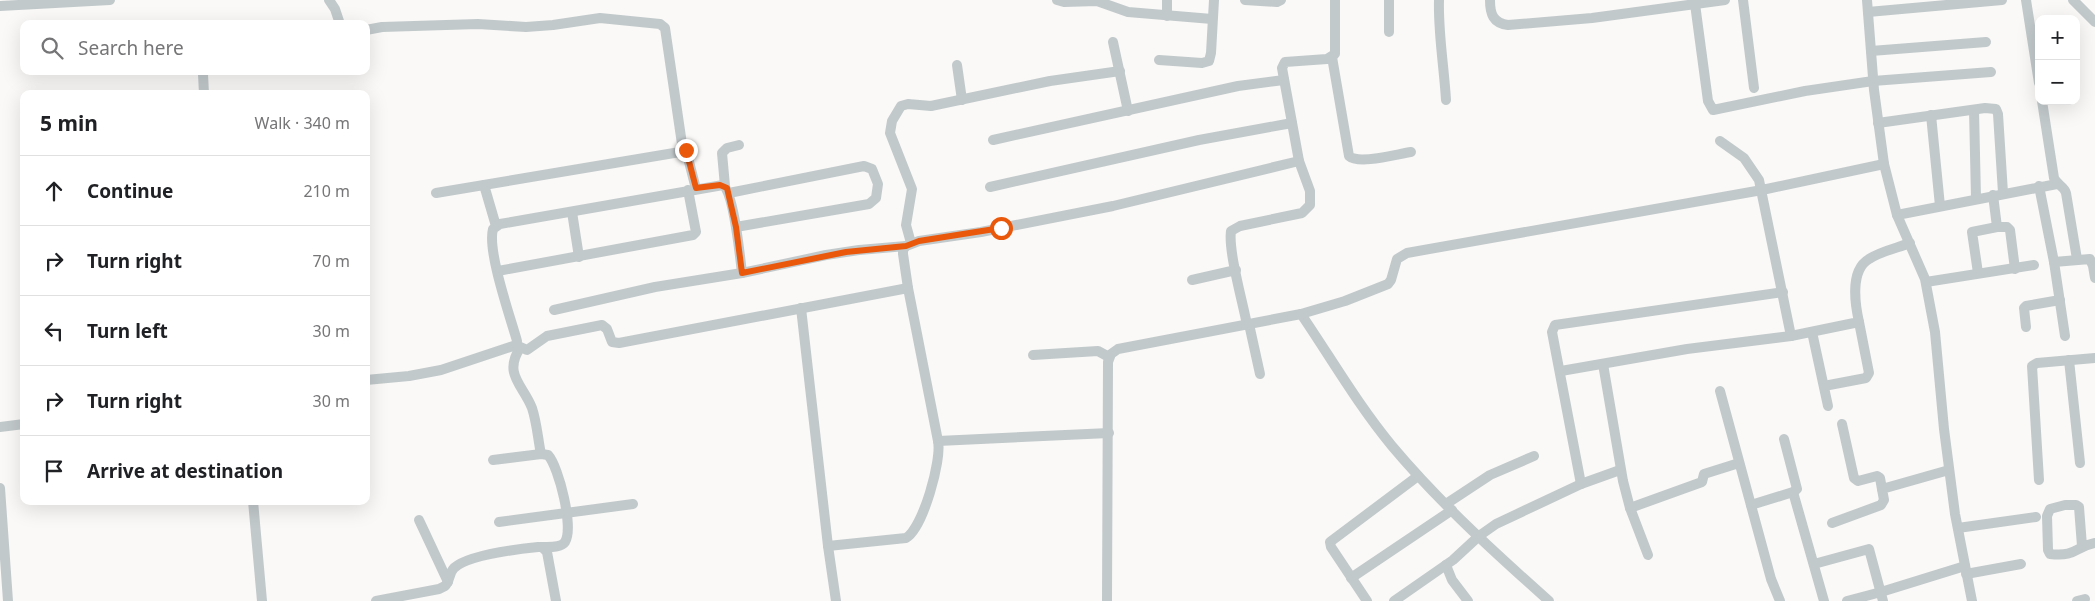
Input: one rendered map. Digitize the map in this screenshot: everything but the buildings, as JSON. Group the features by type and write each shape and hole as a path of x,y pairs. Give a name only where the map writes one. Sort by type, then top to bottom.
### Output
{"street":[{"path":"0,6 110,0"},
{"path":"329,0 339,20"},
{"path":"1057,0 1064,2 1097,1 1128,12 1212,19"},
{"path":"1167,0 1167,16"},
{"path":"1159,60 1209,61 1212,53 1214,0"},
{"path":"1246,0 1277,2 1282,0"},
{"path":"1335,0 1336,49 1332,57 1349,156 1363,160 1411,152"},
{"path":"1389,0 1389,32"},
{"path":"1439,0 1438,24 1444,65 1446,100"},
{"path":"1490,0 1493,17 1496,22 1508,25 1592,18 1725,0"},
{"path":"1743,0 1754,88"},
{"path":"1867,0 1873,81 1884,164 1897,215 1921,266 1926,282 1935,332 1948,470 1972,601"},
{"path":"1868,12 2002,0"},
{"path":"2026,0 2035,60"},
{"path":"2073,0 2094,19"},
{"path":"1695,4 1708,101 1714,110 1805,91 1873,81 1991,72"},
{"path":"370,29 390,26 478,24 526,27 600,18 663,26 682,144 680,152 436,193"},
{"path":"1113,42 1128,111"},
{"path":"1871,51 1986,42"},
{"path":"1260,374 1236,270 1230,232 1234,228 1302,213 1310,205 1310,191 1299,161 1282,68 1285,62 1320,61 1332,57"},
{"path":"957,65 962,100"},
{"path":"828,546 906,538 910,536 919,519 940,454 903,254 909,244 906,225 912,189 891,138 892,121 899,109 904,104 927,106 1050,81 1120,71"},
{"path":"203,75 204,90"},
{"path":"994,140 1238,86 1284,80"},
{"path":"2043,105 2054,178 2057,184"},
{"path":"1878,123 1974,110 1994,108 1998,111 1997,227"},
{"path":"1974,110 1976,198"},
{"path":"1931,115 1940,206"},
{"path":"990,187 1199,140 1292,123"},
{"path":"1720,141 1744,158 1753,169 1762,190 1791,336"},
{"path":"739,145 727,148 722,153 727,189 736,227 742,273"},
{"path":"498,271 693,236 696,232 686,150"},
{"path":"554,310 655,287 742,273 846,252 909,244 1001,228 1113,206 1299,161"},
{"path":"1107,601 1109,357 1118,349 1301,314 1345,301 1388,284 1397,259 1407,253 1762,190 1884,164"},
{"path":"541,454 532,408 513,370 514,356 518,346 498,271 492,236 493,229 496,226 692,189 720,185 727,189 864,166 872,169 877,179 876,198 869,204 736,227"},
{"path":"1897,215 1976,198 2057,184 2064,187 2066,193 2077,259"},
{"path":"484,185 496,226"},
{"path":"2039,186 2054,262 2065,336"},
{"path":"572,212 579,257"},
{"path":"1978,273 1972,232 1997,227 2007,227 2010,230 2016,269"},
{"path":"1824,386 1866,378 1869,373 1856,295 1857,279 1861,267 1870,258 1910,243"},
{"path":"2054,262 2086,258 2092,262 2095,278"},
{"path":"1926,282 2034,265"},
{"path":"1192,280 1236,270"},
{"path":"370,380 409,376 441,370 518,346 530,349 544,337 598,325 605,327 612,342 619,343 908,288"},
{"path":"1581,484 1552,332 1555,326 1783,292"},
{"path":"2026,326 2024,308 2026,306 2060,300"},
{"path":"801,308 836,601"},
{"path":"1301,314 1385,437 1418,476 1478,536 1549,601"},
{"path":"1560,371 1687,349 1791,336 1860,322"},
{"path":"1812,332 1828,406"},
{"path":"1033,355 1098,351 1109,357"},
{"path":"2039,480 2032,366 2037,363 2095,358"},
{"path":"2069,360 2080,463"},
{"path":"1603,364 1620,470 1630,508 1648,554"},
{"path":"1720,391 1771,579 1780,601"},
{"path":"0,427 20,424"},
{"path":"1832,523 1881,505 1884,500 1880,478 1877,476 1858,481 1854,478 1842,424"},
{"path":"938,441 1109,433"},
{"path":"1751,505 1794,492 1797,489 1784,439"},
{"path":"376,601 439,589 448,582 453,569 492,554 560,546 564,543 567,534 560,480 550,456 541,454 493,460"},
{"path":"1351,578 1490,475 1534,456"},
{"path":"1630,508 1702,482 1704,474 1739,463"},
{"path":"1394,601 1446,565 1478,536 1496,524 1581,484 1620,470"},
{"path":"1882,489 1948,470"},
{"path":"1367,601 1331,547 1331,540 1418,476"},
{"path":"0,488 8,601"},
{"path":"1794,492 1824,601"},
{"path":"499,522 633,504"},
{"path":"2082,546 2079,507 2076,504 2050,509 2048,516 2048,550 2050,554 2070,554 2082,546 2095,543"},
{"path":"253,505 262,601"},
{"path":"1958,528 2036,517"},
{"path":"419,520 448,582"},
{"path":"542,547 548,559 556,601"},
{"path":"1814,564 1869,549 1882,597"},
{"path":"1847,601 1882,597 1966,570 2022,564"},
{"path":"1446,565 1452,580 1468,601"}],"route":[{"path":"686,150 696,188 723,185 727,188 736,227 742,273 826,255 906,246 911,243 939,237 1001,228"}]}
